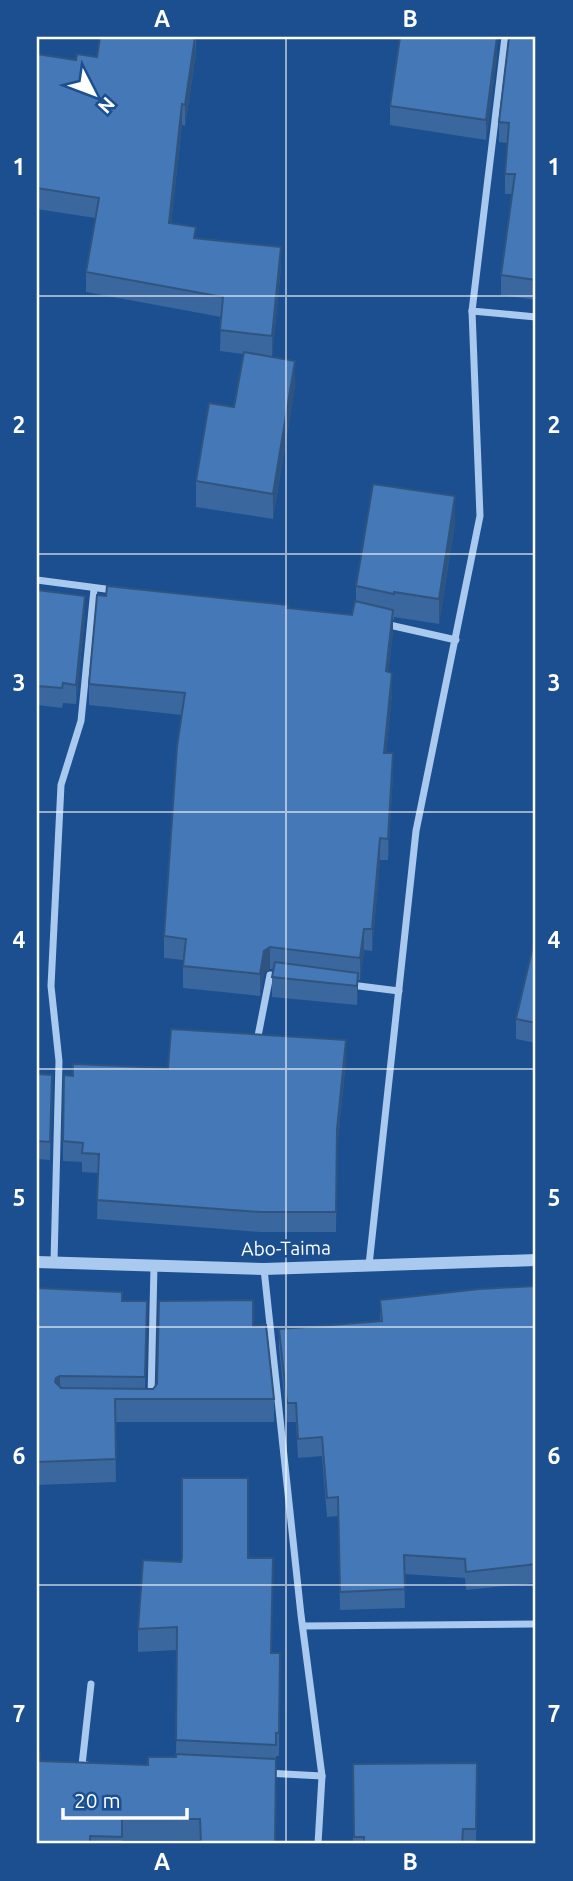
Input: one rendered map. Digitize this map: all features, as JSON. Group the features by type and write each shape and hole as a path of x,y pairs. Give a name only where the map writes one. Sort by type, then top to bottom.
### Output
{"street":[{"path":"369,1265 416,831 480,516 472,311 505,37"},
{"path":"472,311 536,317"},
{"path":"37,580 121,591"},
{"path":"54,1262 59,1061 51,986 61,785 81,721 94,589"},
{"path":"371,621 456,640"},
{"path":"258,1036 270,975 295,978"},
{"path":"347,985 398,991"},
{"name":"Abo-Taima","path":"37,1262 264,1269 536,1260"},
{"path":"151,1406 154,1266"},
{"path":"264,1269 321,1776 318,1844"},
{"path":"303,1626 536,1624"},
{"path":"91,1684 82,1765 95,1766"},
{"path":"255,1773 321,1776"}],"building":[{"path":"100,37 195,37 185,105 182,104 169,223 196,227 194,238 281,247 272,336 220,330 223,297 86,272 99,198 37,188 37,54 76,60 77,54 97,57"},
{"path":"400,37 497,37 486,120 390,106"},
{"path":"509,37 536,37 536,280 501,275 515,174 505,174 509,123 499,122"},
{"path":"244,352 295,361 273,494 196,481 209,403 234,407"},
{"path":"373,484 455,496 439,599 356,586"},
{"path":"107,586 288,605 287,608 352,615 355,601 393,610 386,671 392,673 384,753 393,753 388,839 380,838 372,929 364,929 360,958 270,947 264,951 260,974 183,966 186,939 164,936 177,746 185,693 89,684 97,595 106,596"},
{"path":"37,590 85,596 76,685 63,683 62,688 37,686"},
{"path":"534,942 536,943 536,1023 516,1019"},
{"path":"275,962 358,973 357,986 272,977"},
{"path":"171,1029 346,1040 337,1130 336,1212 260,1212 97,1200 99,1154 82,1153 83,1143 63,1141 64,1075 73,1076 73,1064 168,1068"},
{"path":"37,1074 52,1075 50,1142 37,1141"},
{"path":"536,1286 536,1564 466,1572 465,1559 404,1555 405,1589 340,1592 338,1497 327,1498 322,1437 298,1439 296,1403 287,1403 279,1329 382,1321 380,1300 479,1289"},
{"path":"37,1288 122,1292 122,1301 147,1301 145,1377 60,1376 55,1382 61,1388 153,1389 157,1384 159,1301 253,1300 253,1326 266,1325 274,1399 115,1399 116,1459 37,1462"},
{"path":"182,1478 248,1478 248,1558 273,1558 271,1653 280,1653 279,1733 276,1733 276,1745 176,1740 177,1627 138,1629 143,1560 181,1562"},
{"path":"37,1753 40,1753 40,1761 148,1765 148,1757 176,1757 176,1754 276,1759 275,1844 201,1844 200,1819 122,1819 122,1837 90,1836 90,1844 37,1844"},
{"path":"477,1763 476,1829 463,1829 462,1844 364,1844 364,1837 354,1837 353,1764"}]}
